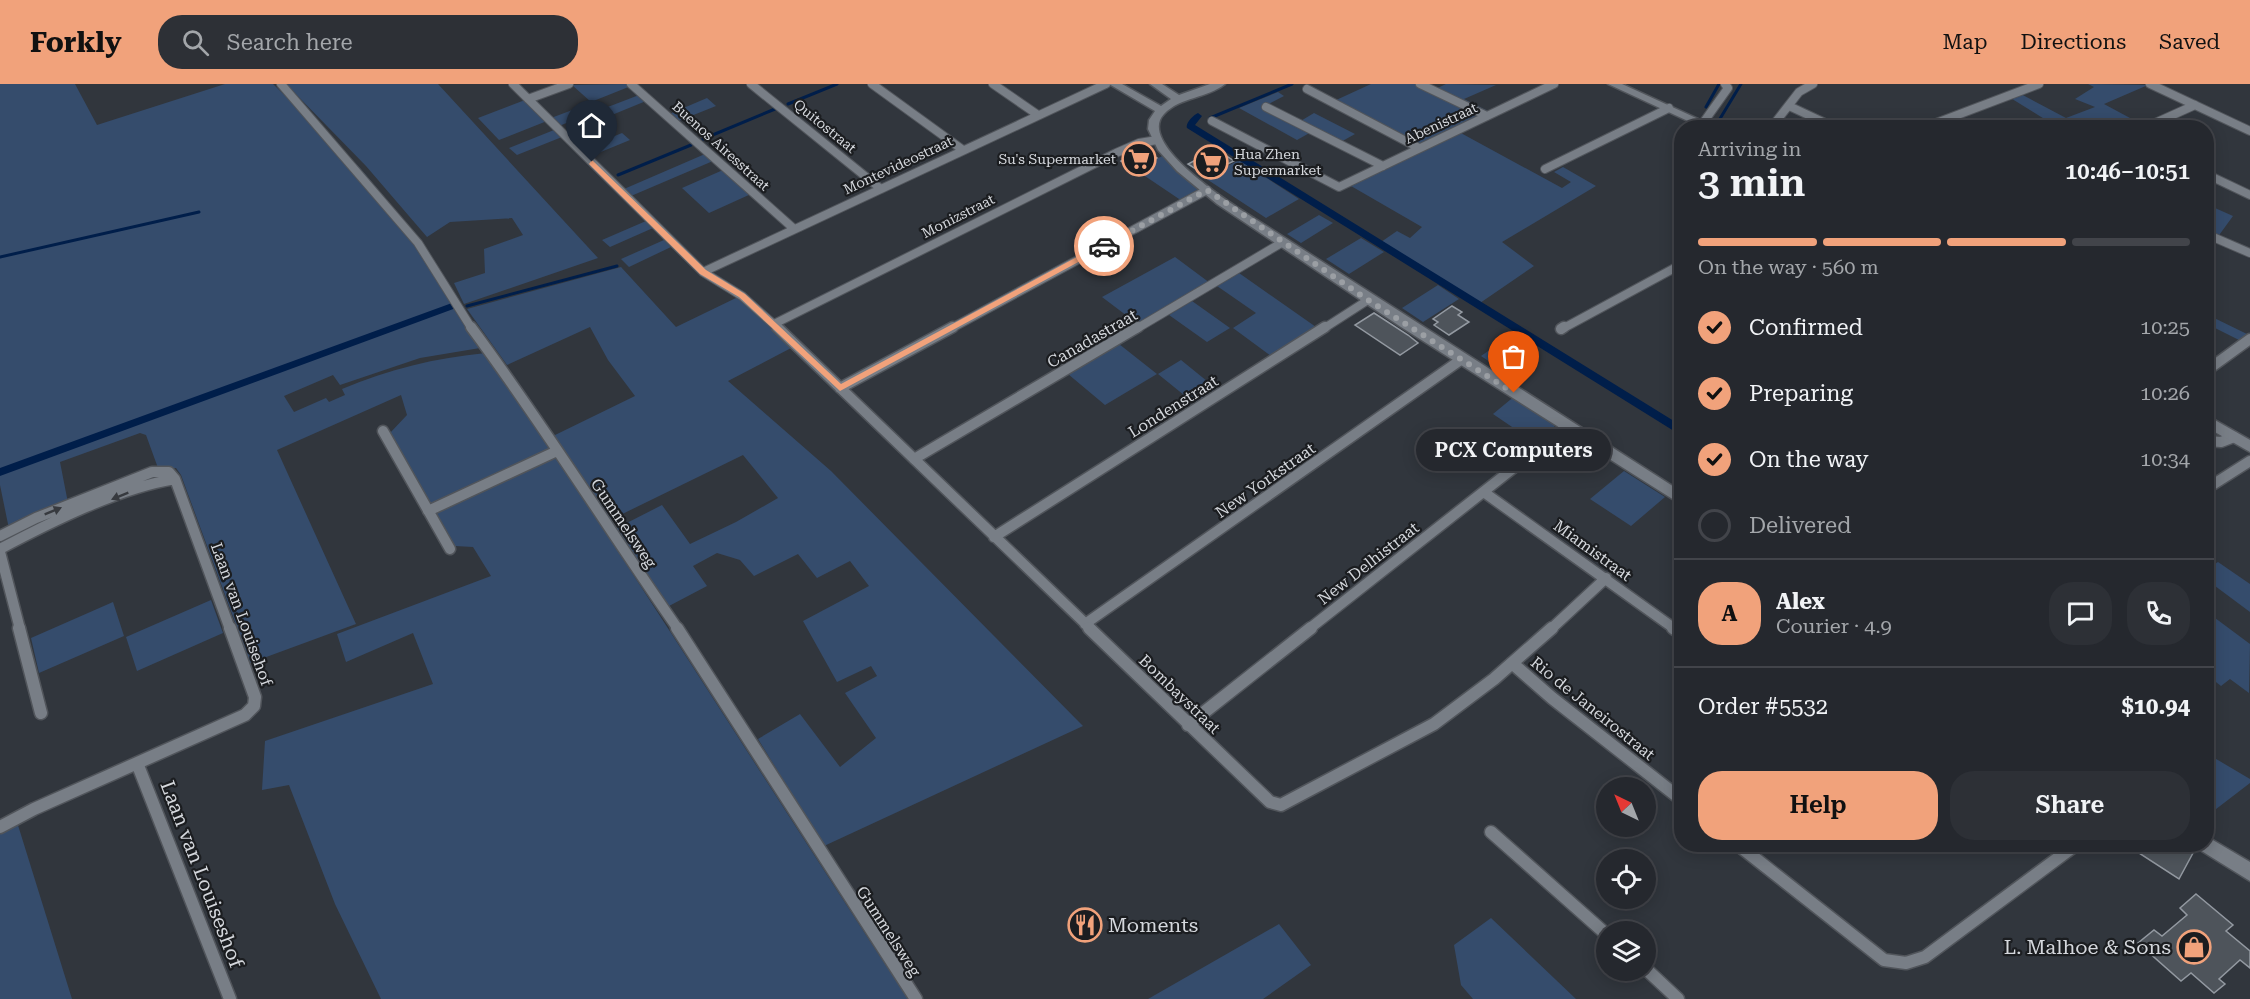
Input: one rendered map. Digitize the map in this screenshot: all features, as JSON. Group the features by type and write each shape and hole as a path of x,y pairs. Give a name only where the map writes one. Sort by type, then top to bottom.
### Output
{"street":[{"name":"Gummelsweg","path":"281,84 418,243 449,297 522,396 681,634 916,999"},
{"name":"Bombaystraat","path":"513,84 703,272 742,296 774,324 1259,794 1281,805 1395,745 1453,711 1512,663 1606,578"},
{"path":"528,99 569,84"},
{"name":"Buenos Airesstraat","path":"631,84 794,228"},
{"name":"Quitostraat","path":"751,84 881,189"},
{"path":"872,84 963,150"},
{"path":"993,84 1038,115"},
{"name":"Montevideostraat","path":"703,272 1106,84"},
{"path":"1114,84 1160,110"},
{"path":"1155,84 1179,100"},
{"path":"1220,84 1160,110 1154,119 1153,129 1157,140 1178,166 1207,190 1368,300 1674,495"},
{"path":"1420,84 1487,116"},
{"path":"1429,88 1438,84"},
{"name":"Abenistraat","path":"1212,121 1339,187 1554,84"},
{"path":"1613,84 1697,120"},
{"path":"1711,120 1728,88 1725,84"},
{"path":"1778,120 1799,92 1813,84"},
{"path":"1944,120 2039,84"},
{"path":"2151,84 2250,130"},
{"path":"1307,89 1419,148"},
{"path":"2162,120 2195,105"},
{"path":"1789,106 1819,120"},
{"path":"1266,107 1383,166"},
{"path":"1545,169 1669,108"},
{"name":"Monizstraat","path":"774,324 1116,153 1139,143 1157,140"},
{"path":"2214,178 2250,195"},
{"path":"840,388 1207,190"},
{"path":"2214,237 2250,253"},
{"name":"Canadastraat","path":"914,459 1283,242"},
{"path":"1561,329 1674,268"},
{"name":"Londenstraat","path":"994,537 1368,300"},
{"path":"2214,365 2250,339"},
{"name":"New Yorkstraat","path":"1085,624 1462,359"},
{"path":"2214,425 2250,447"},
{"name":"New Delhistraat","path":"1188,724 1485,493 1567,426"},
{"path":"383,431 450,549"},
{"path":"2214,442 2221,442 2234,437"},
{"path":"428,511 557,451"},
{"path":"2214,484 2250,461"},
{"path":"0,536 36,518 152,472 168,472 175,479"},
{"path":"41,713 0,550 40,528 151,483 175,479"},
{"name":"Laan van Louisehof","path":"138,762 244,715 254,706 255,697 175,479"},
{"name":"Miamistraat","path":"1485,493 1674,628"},
{"name":"Rio de Janeirostraat","path":"1512,663 1552,698 1674,794"},
{"path":"0,827 138,762"},
{"name":"Laan van Louiseshof","path":"138,762 230,999"},
{"path":"1491,832 1596,925"},
{"path":"2214,849 2250,872"},
{"path":"1747,852 1884,960 1906,963 1926,957 2066,852"},
{"path":"1656,978 1678,999"}],"shaded area":[{"path":"0,84 75,84 97,125 225,84 273,84 360,168 422,242 480,348 420,358 340,385 333,375 284,396 294,412 326,398 329,402 345,395 342,389 395,370 430,361 486,353 552,449 439,505 428,502 390,433 407,415 401,395 277,450 356,624 250,663 181,475 176,468 158,468 146,435 140,433 60,462 68,503 9,529 0,485"},
{"path":"286,84 438,84 598,258 464,304 454,283 485,273 484,249 523,235 512,218 450,222 427,237 366,166"},
{"path":"628,84 631,86 591,102 572,85"},
{"path":"1371,84 1417,84 1431,91 1446,84 1496,85 1464,99 1490,112 1422,145 1334,101"},
{"path":"2088,84 2148,85 2104,104 2134,120 2046,120 2009,97 2019,93 2066,118 2095,107 2075,99 2094,87"},
{"path":"1278,92 1284,96 1265,106 1313,131 1297,140 1239,108"},
{"path":"639,95 646,101 607,117 600,110"},
{"path":"707,98 716,106 676,122 667,115"},
{"path":"525,100 547,121 499,140 478,118"},
{"path":"591,103 599,110 559,126 551,118"},
{"path":"1314,113 1355,134 1339,143 1299,122"},
{"path":"607,117 615,124 574,140 567,133"},
{"path":"554,130 562,137 517,155 509,148"},
{"path":"1459,132 1562,188 1571,182 1554,172 1563,167 1596,186 1502,242 1534,266 1480,303 1381,242 1397,231 1410,238 1422,227 1351,186"},
{"path":"622,133 630,140 591,156 583,149"},
{"path":"705,154 713,161 631,196 624,189"},
{"path":"1164,155 1199,188 1198,191 1182,201 1136,170"},
{"path":"1239,160 1299,199 1266,218 1205,178"},
{"path":"723,170 751,194 709,213 682,188"},
{"path":"2214,209 2233,216 2217,238 2214,236"},
{"path":"1319,215 1333,223 1301,243 1287,234"},
{"path":"646,221 653,228 610,247 602,240"},
{"path":"1361,238 1384,252 1349,274 1326,259"},
{"path":"664,240 671,247 629,267 621,259"},
{"path":"1175,257 1210,283 1139,325 1102,297"},
{"path":"621,267 676,327 738,297 793,347 728,381 831,471 1083,726 824,846 758,739 800,714 840,767 876,738 845,693 877,676 871,666 837,682 803,621 869,586 850,561 817,578 798,554 754,576 740,560 717,553 693,566 707,586 669,606 615,529 662,505 690,544 736,522 778,498 743,455 608,521 553,436 635,396 608,360 590,327 507,365 467,309"},
{"path":"1239,273 1316,327 1271,356 1233,328 1256,313 1217,286"},
{"path":"1438,285 1459,299 1423,322 1402,308"},
{"path":"1192,301 1230,328 1207,342 1169,315"},
{"path":"2214,318 2249,335 2241,341 2214,328"},
{"path":"1514,333 1536,346 1502,370 1481,356"},
{"path":"1119,344 1157,374 1105,405 1068,374"},
{"path":"1181,360 1218,390 1195,404 1158,374"},
{"path":"1516,395 1556,425 1537,444 1493,414"},
{"path":"555,456 908,999 381,999 335,904 289,785 262,790 265,741 433,684 413,633 346,662 337,634 491,576 473,547 455,546 436,512"},
{"path":"1624,471 1665,497 1631,526 1590,499"},
{"path":"2218,562 2250,584 2250,612 2214,585 2214,565"},
{"path":"211,600 223,633 137,671 126,637"},
{"path":"113,602 124,636 39,673 31,638"},
{"path":"2214,617 2250,644 2249,693 2230,679 2221,686 2214,680"},
{"path":"2214,758 2250,779 2250,783 2214,811"},
{"path":"17,822 72,999 0,999 0,831"},
{"path":"1491,918 1576,999 1473,999 1461,985 1454,945"},
{"path":"1279,924 1311,965 1263,999 1148,999"}],"building":[{"name":"Su's Supermarket","path":"1143,149 1157,158 1134,170 1121,161"},
{"name":"Hua Zhen Supermarket","path":"1216,149 1234,161 1205,175 1188,164"},
{"path":"1452,306 1462,312 1458,315 1469,322 1449,335 1434,325 1438,322 1433,319"},
{"path":"1374,313 1418,343 1400,355 1355,325"},
{"path":"2137,852 2193,853 2179,879"},
{"name":"L. Malhoe & Sons","path":"2196,894 2233,925 2226,931 2250,951 2250,968 2240,960 2219,979 2225,984 2214,993 2191,973 2181,981 2138,943 2154,930 2162,936 2187,915 2180,908"}],"waterway":[{"path":"788,104 837,84"},
{"path":"1210,118 1292,84"},
{"path":"1706,107 1719,84"},
{"path":"1719,120 1741,84"},
{"path":"703,139 775,109"},
{"path":"1198,116 1190,126 1674,427"},
{"path":"618,175 691,145"},
{"path":"0,257 199,212"},
{"path":"467,306 617,266"},
{"path":"0,472 452,306"}],"way so far":[{"path":"1104,246 1207,190 1368,300 1514,393"}],"place":[{"name":"Su's Supermarket","path":"1139,159"},
{"name":"Hua Zhen Supermarket","path":"1211,162"},
{"name":"PCX Computers","path":"1514,393"},
{"name":"Moments","path":"1085,925"},
{"name":"L. Malhoe & Sons","path":"2194,947"}],"route":[{"path":"592,162 703,272 742,296 840,388 1104,246"}]}
